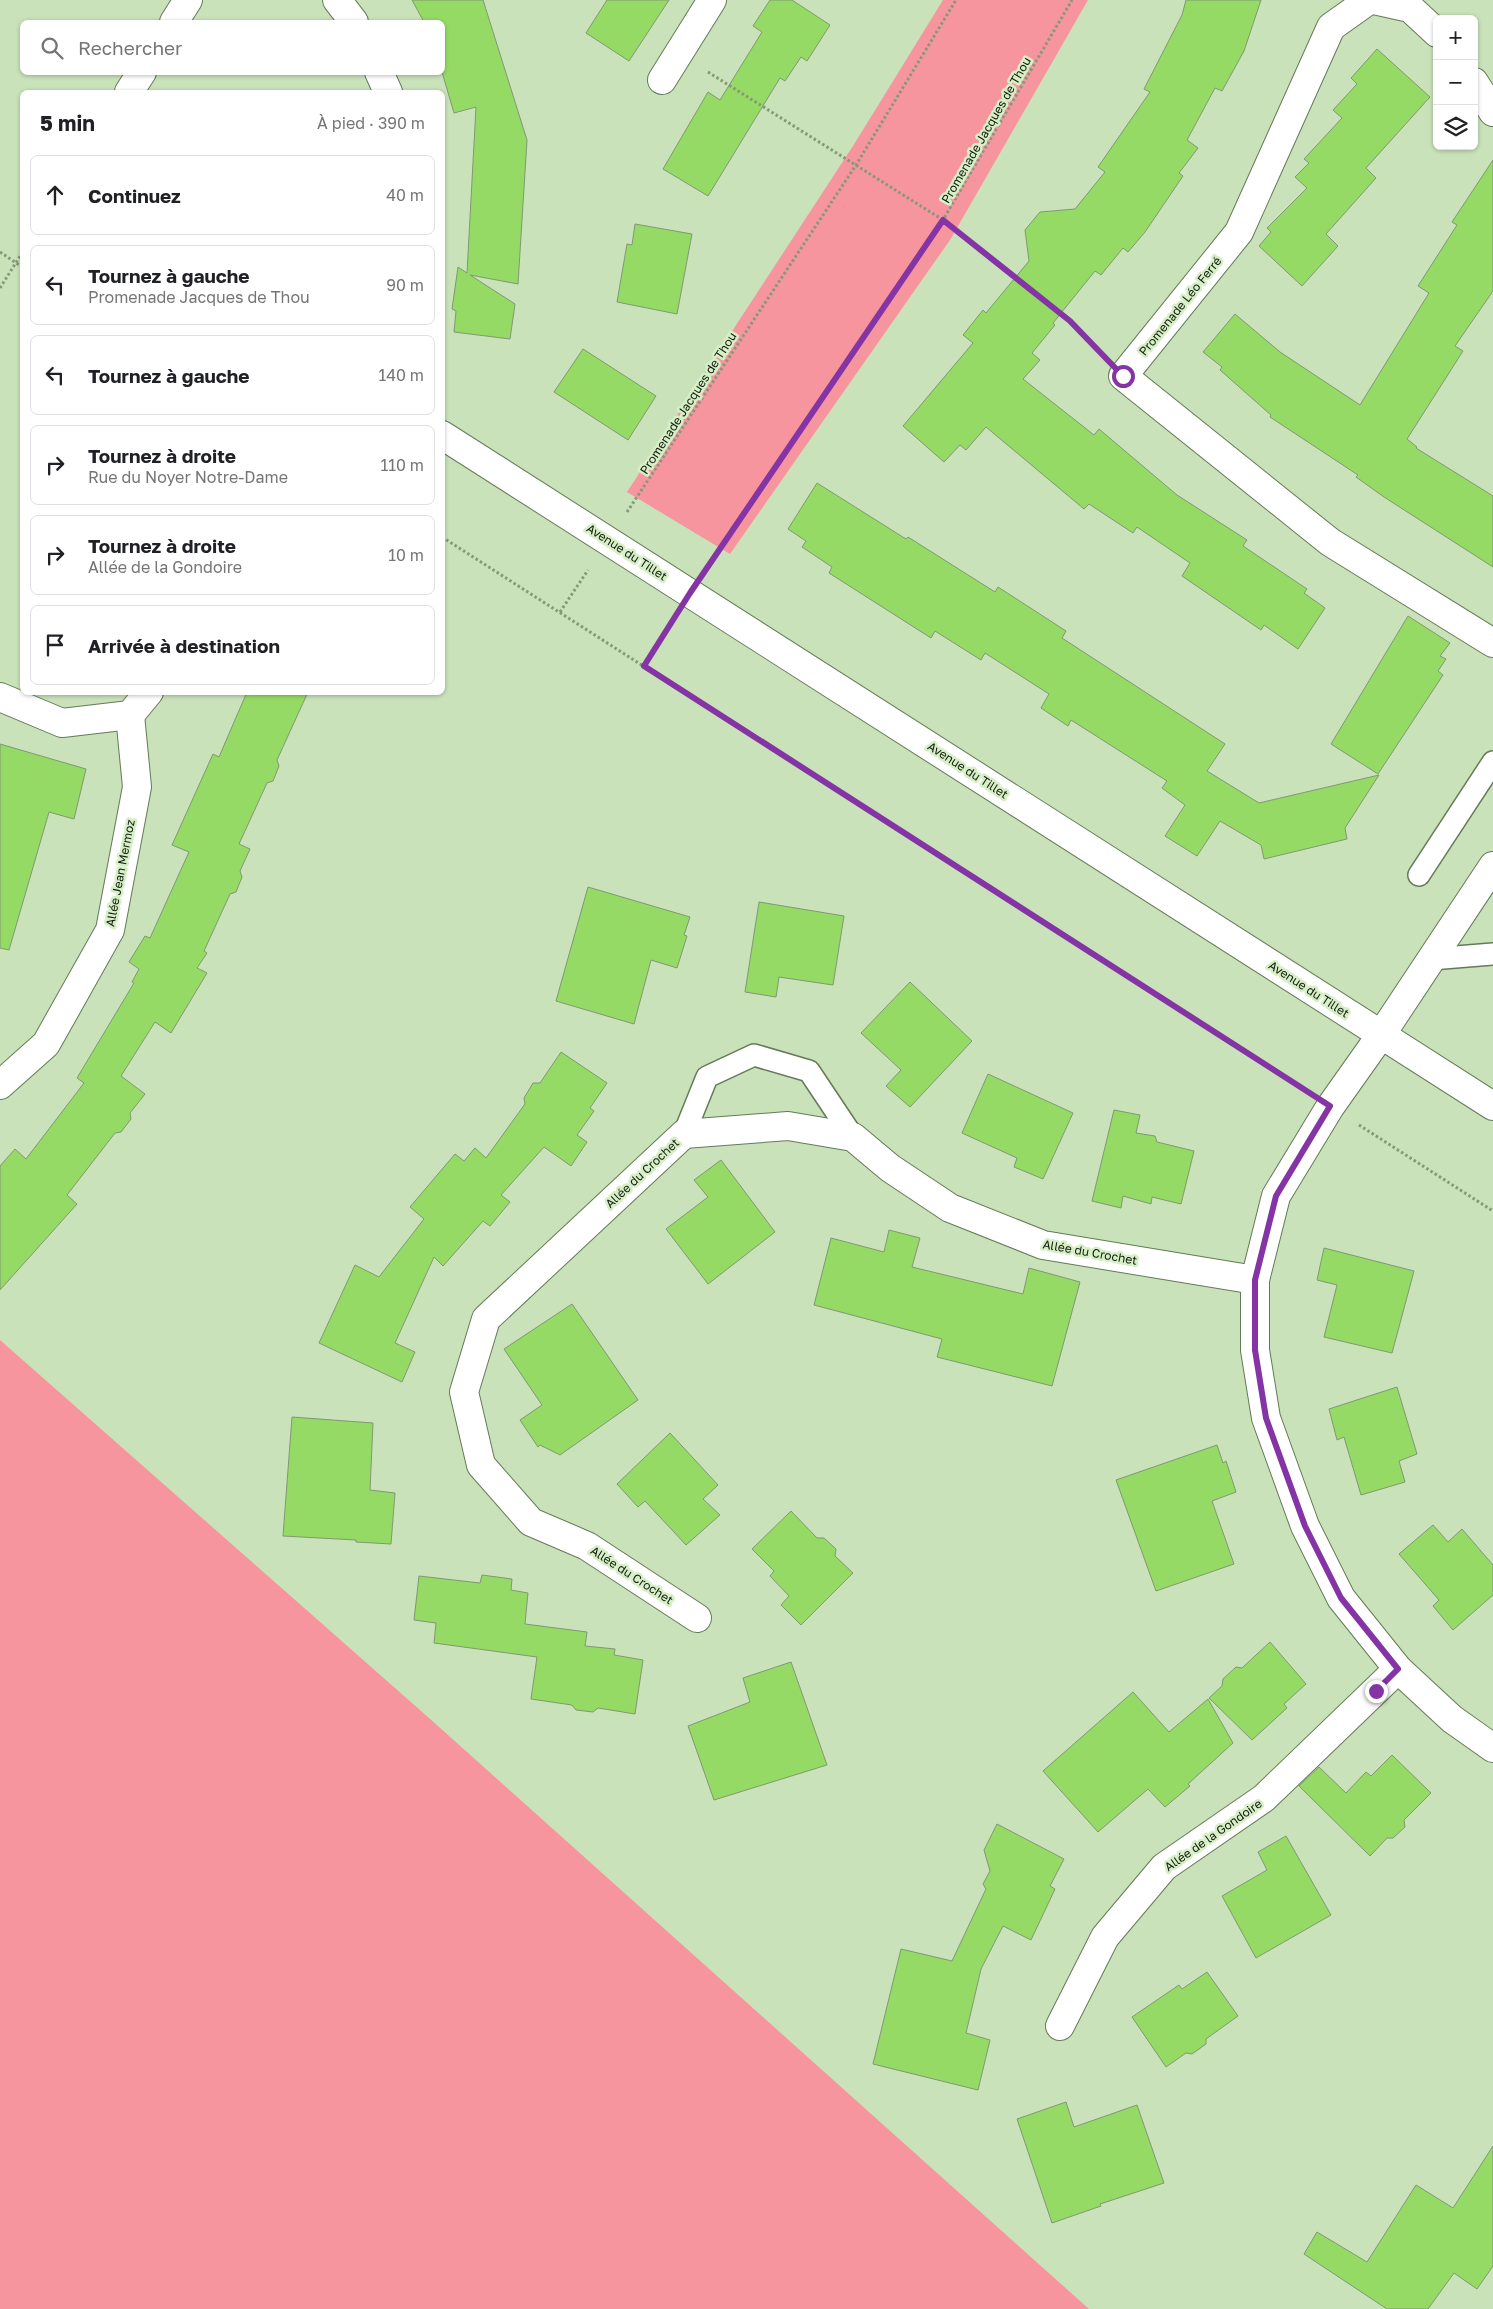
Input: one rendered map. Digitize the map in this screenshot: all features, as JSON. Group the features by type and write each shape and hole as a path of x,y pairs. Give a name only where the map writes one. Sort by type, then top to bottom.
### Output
{"street":[{"path":"175,20 188,0"},
{"path":"337,0 352,20"},
{"path":"662,80 712,0"},
{"name":"Promenade Léo Ferré","path":"1123,376 1239,232 1331,27 1369,0"},
{"path":"1374,0 1410,8 1433,29"},
{"path":"130,90 140,75"},
{"path":"380,75 387,90"},
{"path":"1478,88 1493,112"},
{"path":"1123,376 1330,542 1493,643"},
{"name":"Avenue du Tillet","path":"445,437 1493,1106"},
{"path":"0,697 62,723 130,715 147,695"},
{"name":"Allée Jean Mermoz","path":"0,1085 46,1044 110,930 136,787 130,715"},
{"path":"1493,866 1381,1035 1330,1106 1276,1196 1255,1280 1255,1350 1266,1418 1305,1526 1341,1598 1398,1669 1452,1719 1493,1748"},
{"name":"Allée du Crochet","path":"696,1618 587,1546 531,1522 481,1465 464,1392 486,1319 684,1134 788,1126 853,1137 890,1168 950,1208 1043,1244 1255,1280"},
{"name":"Allée de la Gondoire","path":"1060,2026 1105,1937 1164,1867 1264,1798 1398,1669"}],"lane":[{"path":"1419,875 1493,762"},
{"path":"1431,959 1493,954"},
{"path":"684,1134 707,1077 754,1055 809,1070 853,1137"}],"path":[{"name":"Promenade Jacques de Thou","path":"560,612 856,165 956,0"},
{"name":"Promenade Jacques de Thou","path":"644,666 690,593 943,220 1072,0"},
{"path":"679,54 943,220 1070,321 1123,376"},
{"path":"0,252 20,266"},
{"path":"0,288 20,257"},
{"path":"445,539 1493,1211"}],"shaded area":[{"path":"943,0 1088,0 950,240 730,554 627,492 853,146"},
{"path":"0,1340 429,1718 1089,2309 0,2309"}],"building":[{"path":"412,0 483,0 527,140 518,284 470,275 515,304 510,339 454,332 456,311 452,309 458,267 467,273 476,107 454,113 443,75 445,75 445,20 423,20"},
{"path":"607,0 669,0 629,61 586,33"},
{"path":"770,0 792,0 830,25 807,61 801,57 785,81 780,78 708,196 663,169 708,92 720,100 762,32 753,26"},
{"path":"1186,0 1261,0 1244,51 1222,91 1215,88 1187,140 1198,148 1179,173 1183,176 1145,232 1128,252 1123,248 1101,275 1095,271 1053,323 1055,325 1032,353 1040,360 1023,379 1094,435 1099,429 1177,495 1247,540 1243,546 1307,589 1304,593 1325,608 1298,649 1264,625 1261,630 1182,576 1190,563 1137,527 1133,533 1089,504 1084,509 986,427 966,450 960,445 944,462 903,426 973,343 963,335 983,310 986,313 1029,261 1025,230 1040,212 1075,209 1105,172 1098,167 1150,92 1144,89 1182,15"},
{"path":"1377,49 1430,97 1366,168 1376,178 1326,234 1338,246 1302,286 1259,246 1271,232 1267,228 1307,188 1295,177 1309,163 1304,159 1342,118 1333,110 1357,84 1351,78"},
{"path":"1493,160 1493,291 1455,346 1463,351 1407,439 1416,448 1493,496 1493,567 1384,497 1356,477 1358,475 1270,417 1271,415 1220,370 1222,367 1203,352 1235,314 1280,352 1360,405 1429,293 1418,286 1457,225 1452,222"},
{"path":"635,224 692,234 677,314 617,302 627,244 632,245"},
{"path":"583,349 656,396 628,440 554,392"},
{"path":"817,483 995,592 998,587 1066,631 1062,638 1225,744 1207,771 1259,803 1379,775 1345,828 1347,839 1264,859 1261,845 1220,821 1197,856 1165,836 1185,805 1162,788 1167,781 1071,720 1068,726 1041,708 1049,694 985,653 981,660 935,631 931,638 829,573 832,567 802,547 806,541 788,529"},
{"path":"1408,616 1450,643 1440,656 1446,659 1438,671 1443,675 1378,774 1331,744"},
{"path":"246,695 307,695 277,760 279,766 273,781 267,783 239,844 250,849 240,871 242,877 236,892 230,894 204,951 207,953 197,968 207,973 171,1033 155,1022 121,1076 145,1094 130,1113 131,1119 121,1132 115,1133 67,1195 77,1204 0,1290 0,1166 15,1149 26,1159 84,1083 77,1078 134,983 132,982 139,969 129,962 145,936 150,938 189,852 172,845 213,754 219,757"},
{"path":"0,744 86,769 74,819 49,812 9,950 0,948"},
{"path":"588,887 690,917 684,935 687,936 677,968 651,960 634,1024 556,1001"},
{"path":"759,902 844,916 833,985 779,977 776,997 745,992"},
{"path":"910,982 972,1041 910,1107 886,1086 901,1070 861,1033"},
{"path":"561,1052 607,1083 590,1108 594,1111 577,1135 587,1142 571,1166 544,1147 501,1195 510,1202 490,1226 483,1221 443,1266 434,1257 395,1343 415,1352 402,1382 319,1343 355,1265 379,1277 424,1219 410,1207 455,1154 464,1161 475,1148 486,1158 525,1104 524,1098 533,1083 540,1083"},
{"path":"988,1074 1073,1113 1043,1179 1014,1167 1017,1158 962,1133"},
{"path":"1114,1110 1140,1115 1136,1133 1155,1136 1157,1142 1194,1151 1181,1204 1152,1197 1151,1204 1123,1196 1121,1208 1092,1201"},
{"path":"721,1160 775,1232 708,1284 666,1229 708,1197 694,1180"},
{"path":"889,1230 920,1238 912,1267 1023,1294 1029,1268 1080,1282 1052,1386 937,1357 942,1339 814,1305 831,1238 884,1252"},
{"path":"1324,1248 1414,1271 1392,1353 1324,1337 1337,1285 1317,1280"},
{"path":"572,1304 638,1400 560,1455 540,1445 538,1447 520,1420 542,1405 504,1349"},
{"path":"1397,1387 1417,1454 1399,1461 1405,1482 1361,1495 1344,1437 1337,1440 1329,1409"},
{"path":"292,1417 373,1423 370,1490 395,1493 391,1544 283,1536"},
{"path":"670,1433 718,1485 703,1499 720,1515 686,1545 645,1501 638,1507 617,1484"},
{"path":"1217,1445 1223,1463 1226,1461 1236,1492 1212,1501 1234,1564 1156,1591 1116,1480"},
{"path":"791,1511 817,1538 824,1538 836,1549 835,1556 853,1573 801,1625 781,1605 789,1596 770,1576 774,1571 752,1549"},
{"path":"1433,1525 1448,1542 1462,1529 1493,1565 1493,1595 1453,1630 1433,1606 1439,1600 1399,1554"},
{"path":"482,1575 512,1579 511,1590 528,1593 525,1624 587,1632 585,1646 615,1649 614,1655 643,1660 635,1714 598,1708 593,1712 576,1710 572,1705 531,1699 537,1657 434,1643 436,1623 414,1620 419,1576 480,1583"},
{"path":"1270,1642 1306,1684 1284,1704 1287,1708 1252,1740 1209,1698 1222,1686 1223,1679 1236,1667 1242,1668"},
{"path":"791,1662 827,1765 714,1800 688,1726 750,1702 743,1678"},
{"path":"1133,1692 1169,1732 1208,1699 1233,1743 1188,1784 1190,1786 1165,1807 1148,1789 1098,1832 1043,1771"},
{"path":"1392,1755 1431,1793 1404,1820 1405,1827 1393,1838 1387,1838 1370,1856 1299,1786 1319,1767 1346,1793 1366,1772 1371,1776"},
{"path":"997,1824 1064,1859 1050,1886 1055,1889 1031,1940 1003,1926 981,1969 966,2033 990,2040 978,2090 873,2064 901,1949 952,1961 986,1889 983,1884 990,1871 984,1850"},
{"path":"1286,1836 1331,1915 1256,1958 1222,1896 1267,1870 1258,1852"},
{"path":"1207,1972 1238,2016 1206,2039 1206,2044 1192,2054 1186,2053 1166,2067 1132,2017 1179,1985 1182,1989"},
{"path":"1066,2102 1074,2127 1137,2105 1164,2183 1100,2204 1101,2206 1052,2223 1017,2119"},
{"path":"1493,2146 1493,2266 1477,2289 1454,2273 1428,2309 1387,2309 1304,2254 1317,2232 1367,2262 1416,2185 1453,2208"}],"route":[{"path":"1123,376 1070,321 943,220 690,593 644,666 1330,1106 1276,1196 1255,1280 1255,1350 1266,1418 1305,1526 1341,1598 1398,1669 1376,1691"}]}
